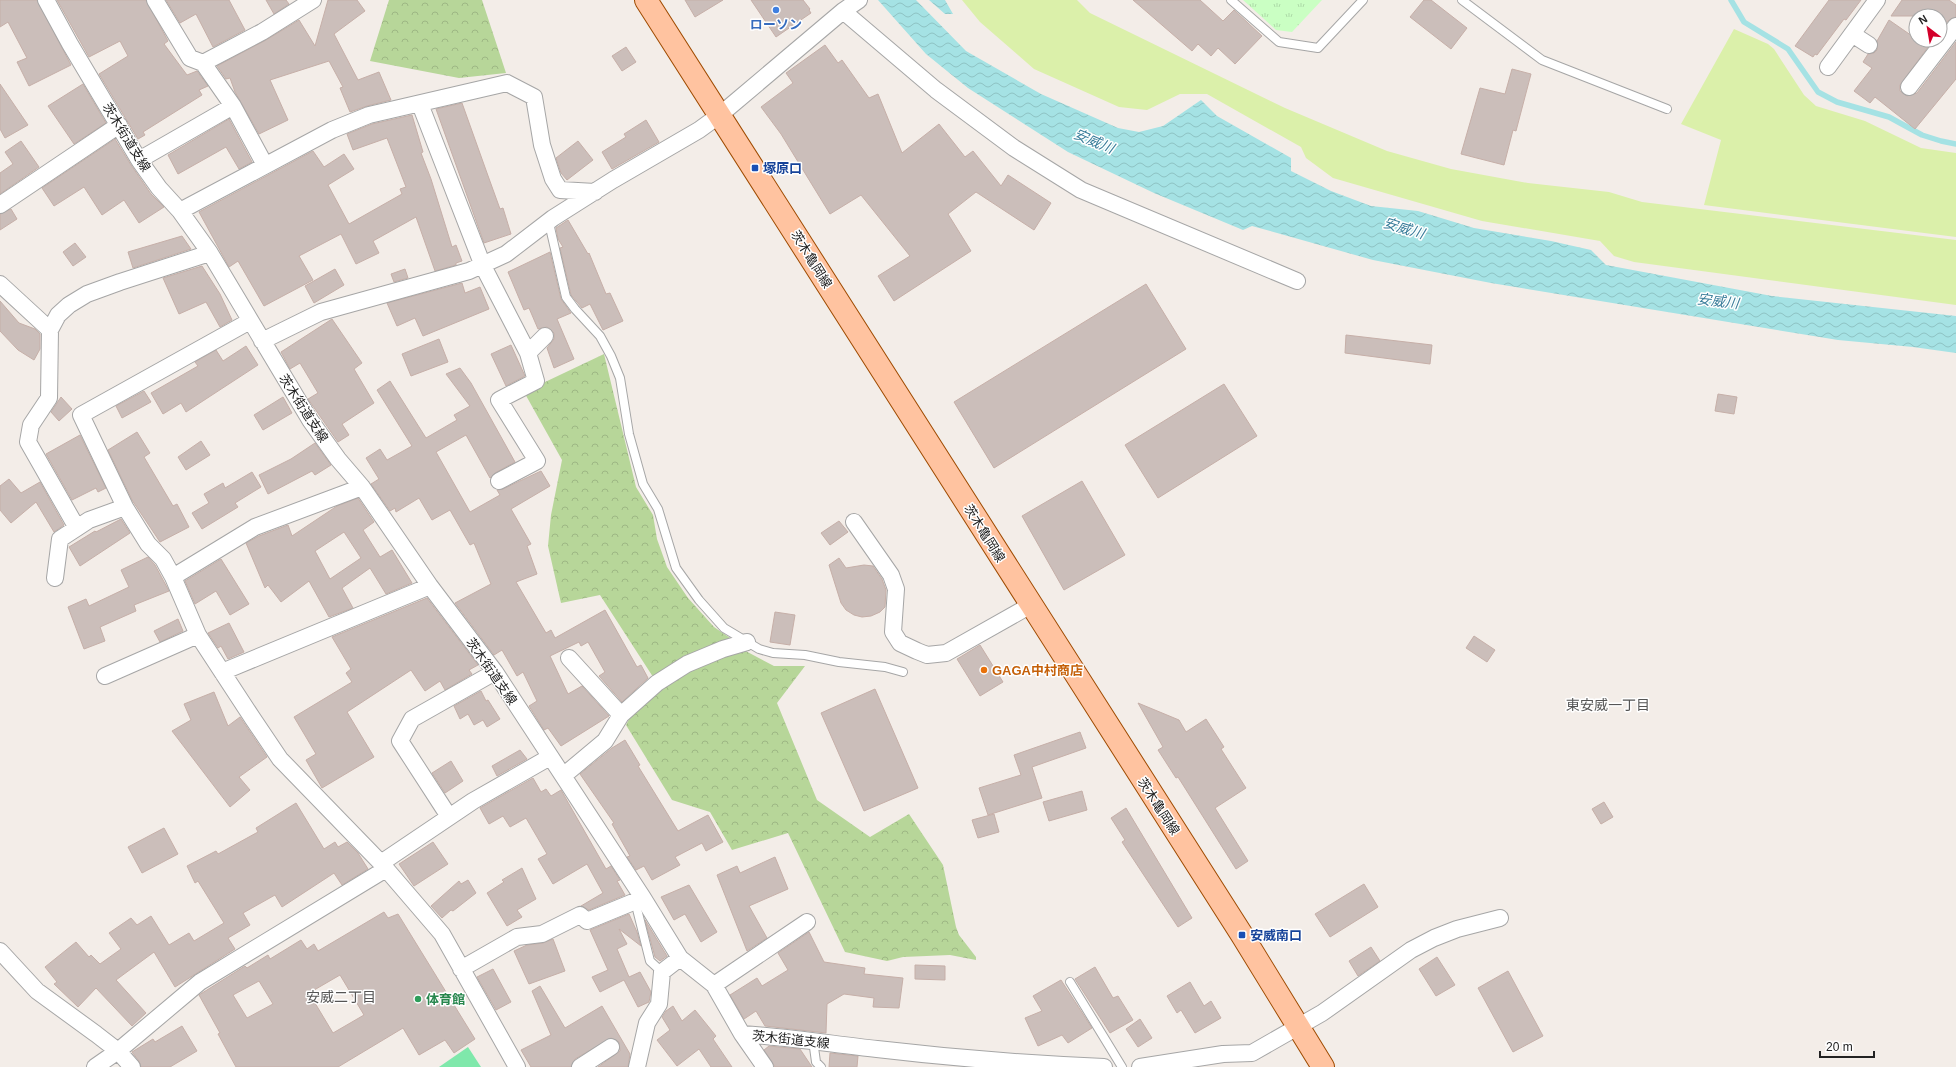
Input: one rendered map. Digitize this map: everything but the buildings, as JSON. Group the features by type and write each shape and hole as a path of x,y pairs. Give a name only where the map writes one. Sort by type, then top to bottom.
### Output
{"main road":[{"name":"茨木亀岡線","path":"646,0 721,114 1030,605 1242,935 1323,1067"}],"street":[{"name":"茨木街道支線","path":"46,0 70,44 139,160 159,188 180,211 210,253 310,420 338,459 362,487 430,586 495,672 563,776 639,899 680,958 714,985 742,1034 813,1040 878,1049 1028,1065 1104,1067"},
{"path":"155,0 190,58 203,63 232,106 265,165"},
{"path":"203,63 262,32 313,0"},
{"path":"262,341 321,312 469,271 483,266 506,254 549,223 553,218 699,130 721,114 843,11 859,0"},
{"path":"1828,67 1877,0"},
{"path":"843,11 948,99 1014,148 1081,190 1297,281"},
{"path":"1909,87 1956,26"},
{"path":"1852,34 1869,45"},
{"path":"180,211 265,165 340,127 369,115 507,83 534,97 542,145 553,179 560,190 595,192"},
{"path":"420,104 483,266 528,353 536,381 499,400 537,461 499,481"},
{"path":"139,160 232,106"},
{"path":"0,205 119,125"},
{"path":"77,528 28,442 31,425 49,398 50,330 58,315 69,305 87,294 210,253"},
{"path":"0,284 50,330"},
{"path":"250,321 81,415 125,507 148,544 163,559 173,577 198,635 280,759 384,866 442,934 517,1067"},
{"path":"528,353 545,336"},
{"path":"173,577 255,527 362,487"},
{"path":"55,578 60,539 89,520 125,507"},
{"path":"854,522 890,575 896,589 894,632 900,643 927,655 946,653 1030,605"},
{"path":"222,672 430,586"},
{"path":"105,676 198,635"},
{"path":"563,776 605,741 621,715 657,683 687,664 722,649 747,642"},
{"path":"569,658 621,715"},
{"path":"446,812 400,741 412,719 495,672"},
{"path":"95,1067 118,1051 200,982 384,866 473,801 550,757"},
{"path":"461,969 517,937 542,934 580,916 587,921 639,899"},
{"path":"1140,1067 1223,1054 1252,1053 1322,1012 1411,950 1434,938 1500,918"},
{"path":"714,985 807,922"},
{"path":"0,951 37,991 118,1051 132,1067"},
{"path":"637,1067 647,1023 659,1004 662,972 680,958"},
{"path":"742,1034 765,1067"},
{"path":"580,1067 611,1047"}],"lane":[{"path":"1231,0 1279,42 1318,48 1362,0"},
{"path":"1462,0 1542,60 1667,109"},
{"path":"549,223 566,297 603,340 611,356 620,378 629,434 643,484 658,509 676,568 699,600 724,628 759,649 774,653 805,655 839,662 885,667 903,672"},
{"path":"639,899 650,961 662,972"},
{"path":"1070,982 1122,1067"},
{"path":"813,1040 816,1062 821,1067"}],"green space":[{"path":"389,0 482,0 506,73 459,78 370,61"},
{"path":"962,0 1077,0 1090,13 1285,108 1387,151 1451,169 1528,183 1609,192 1642,202 1956,240 1956,305 1634,262 1614,256 1600,241 1482,221 1333,178 1306,158 1301,147 1207,94 1180,94 1147,110 1119,107 1034,69 980,22"},
{"path":"1243,0 1322,0 1292,32 1276,30"},
{"path":"1734,29 1768,44 1774,49 1804,95 1816,106 1865,121 1921,148 1956,153 1956,237 1704,205 1721,140 1681,124"},
{"path":"604,354 636,487 653,515 657,539 667,567 688,598 714,627 733,640 655,680 600,595 561,603 548,546 551,515 562,460 524,392"},
{"path":"740,648 774,666 805,666 777,703 817,800 870,837 909,814 943,865 956,927 959,935 976,957 976,960 950,955 903,957 887,961 845,952 788,833 732,850 710,812 672,800 626,725 633,711 687,669"},
{"path":"468,1047 481,1067 439,1067"}],"water":[{"name":"安威川","path":"878,0 916,0 966,51 1041,94 1118,128 1139,132 1163,126 1201,100 1217,116 1291,158 1291,171 1331,191 1371,206 1418,211 1474,228 1551,241 1591,250 1606,265 1772,296 1956,316 1956,353 1913,347 1838,340 1491,283 1373,260 1252,226 1243,230 1154,193 1068,152 968,88 926,54"},
{"path":"929,0 945,0 953,14 945,14"}],"waterway":[{"path":"1731,0 1744,22 1788,49 1818,92 1837,102 1889,117 1922,135 1956,144"}],"place":[{"name":"ローソン","path":"776,10"},
{"name":"塚原口","path":"755,168"},
{"name":"GAGA中村商店","path":"984,670"},
{"name":"安威南口","path":"1242,935"},
{"name":"体育館","path":"418,999"}],"district":[{"name":"東安威一丁目","path":"1608,705"},
{"name":"安威二丁目","path":"341,997"}]}
